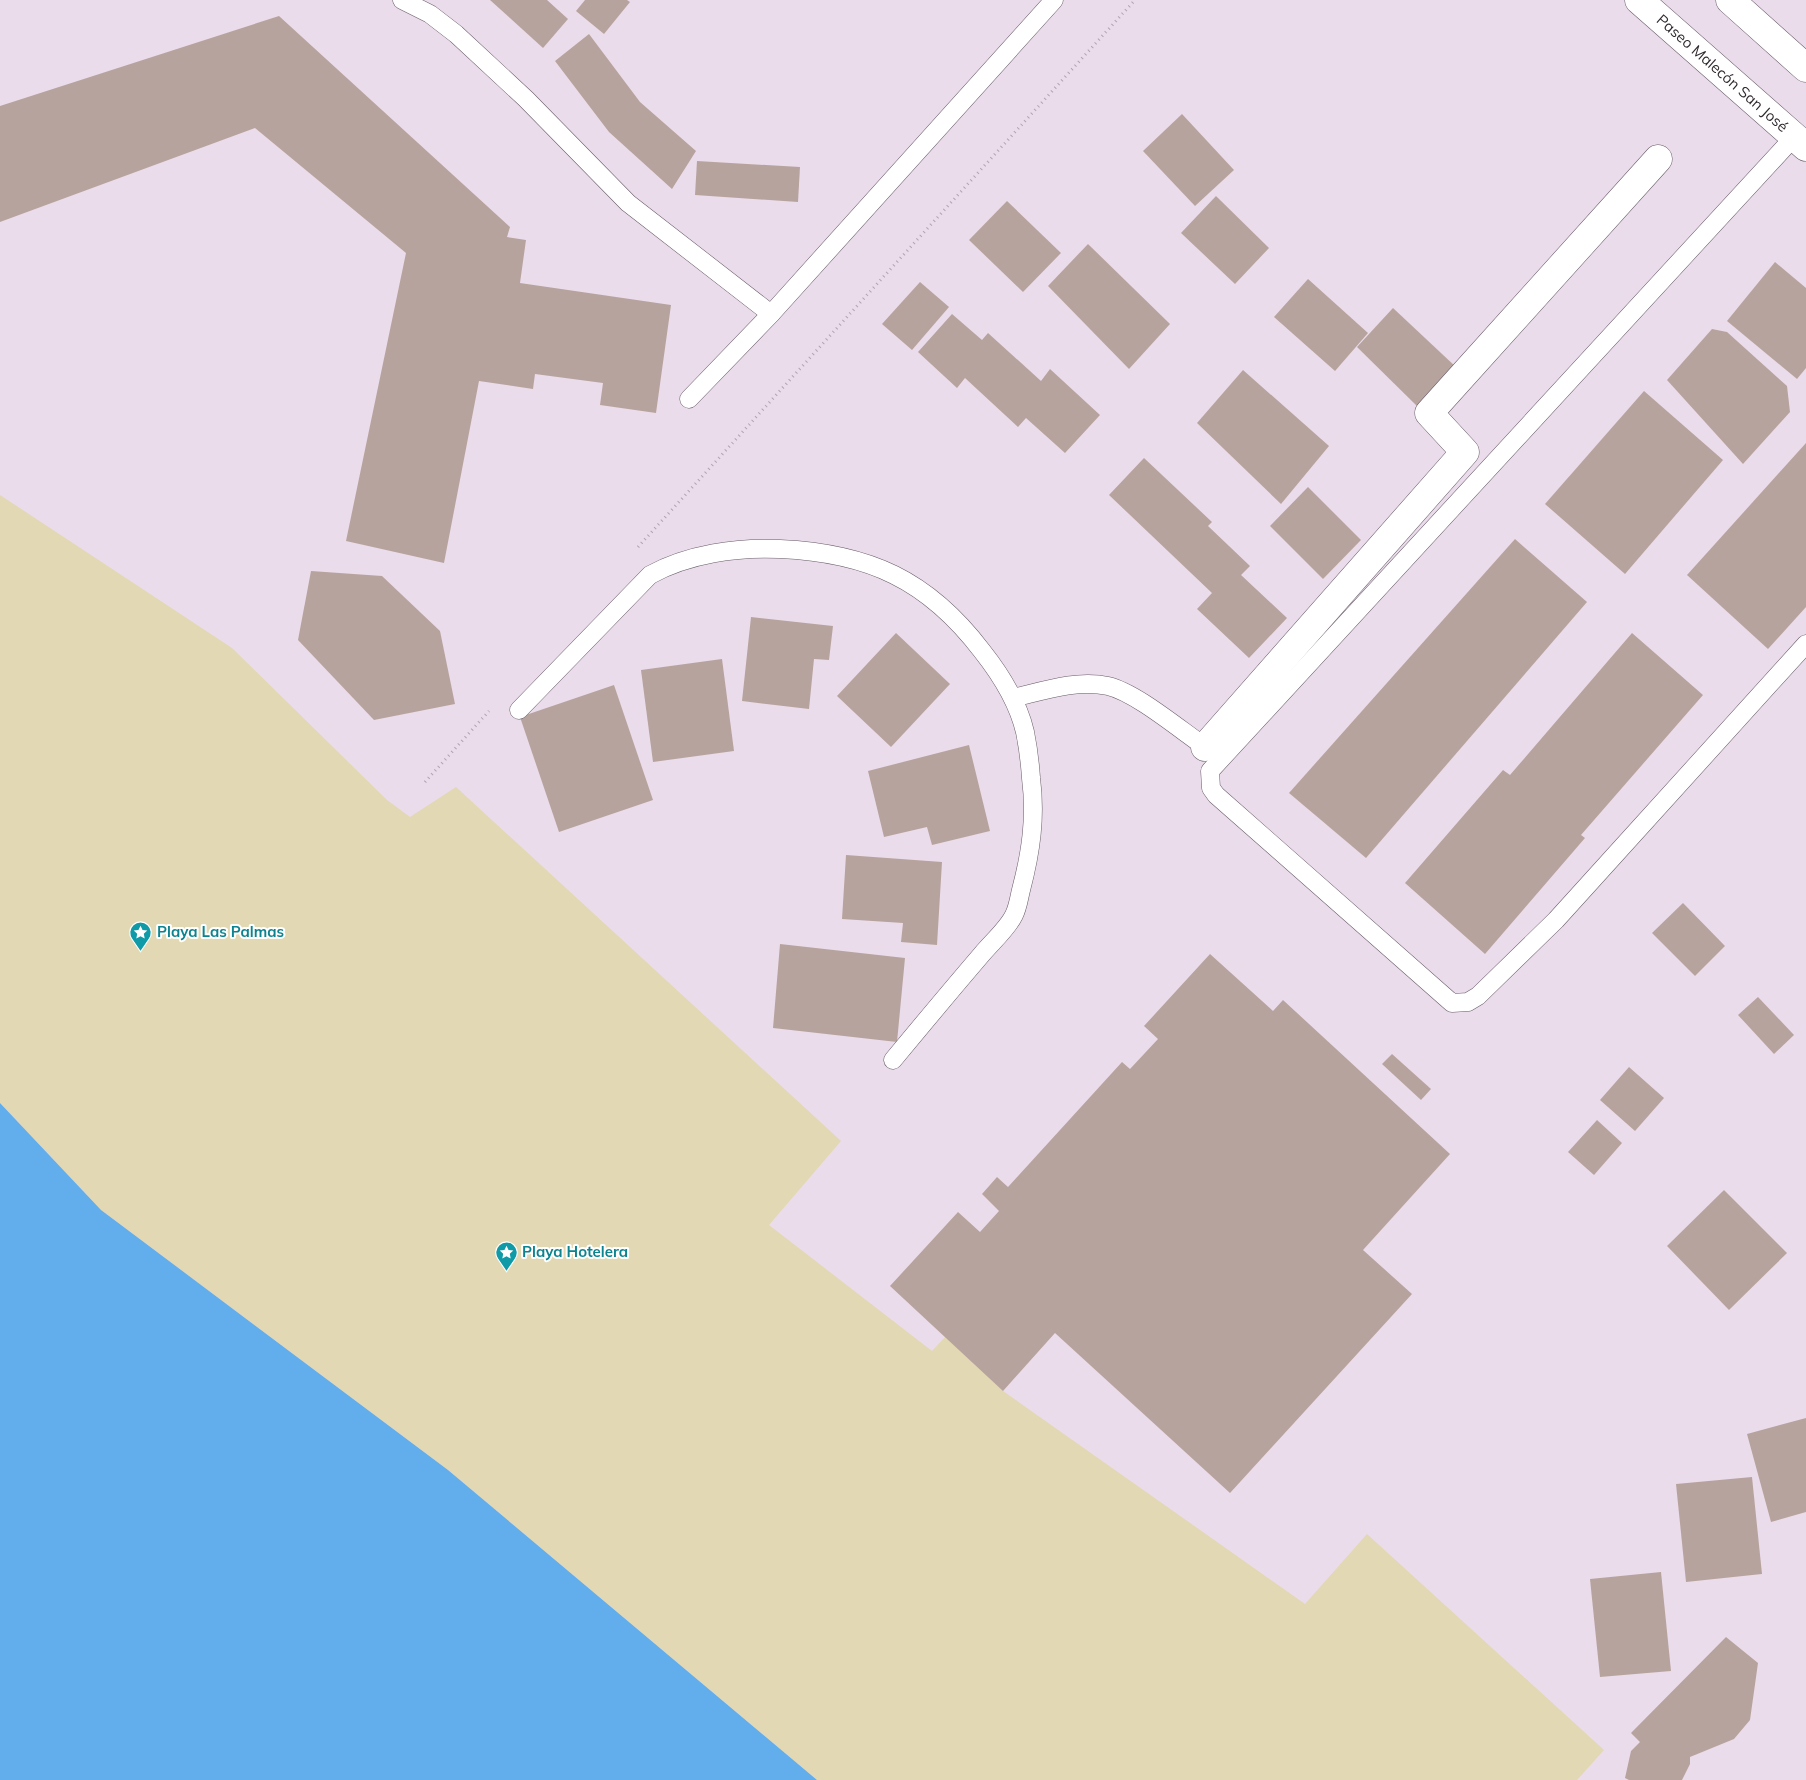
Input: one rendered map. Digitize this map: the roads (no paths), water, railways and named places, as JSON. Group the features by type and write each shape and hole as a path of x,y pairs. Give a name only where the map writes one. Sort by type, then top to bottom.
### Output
{"street":[{"name":"Paseo Malecón San José","path":"1639,0 1802,136"},
{"path":"1730,0 1806,68"},
{"path":"1214,752 1466,452 1429,413 1658,159"}],"lane":[{"path":"402,0 430,14 456,34 526,98 628,203 771,314"},
{"path":"689,399 771,314 1054,0"},
{"path":"1802,136 1214,752 1210,771 1210,788 1452,1003 1460,1004 1478,996 1556,920 1806,644"},
{"path":"519,710 650,575 664,567 709,554 758,548 810,550 855,559 891,572 933,598 964,628 991,662 1013,698 1025,731 1035,804 1033,834 1014,915 893,1060"},
{"path":"1013,698 1062,687 1083,685 1107,686 1127,693 1214,752"}],"water":[{"path":"0,1103 101,1210 448,1470 817,1780 0,1780"}],"place":[{"name":"Playa Las Palmas","path":"141,951"},
{"name":"Playa Hotelera","path":"506,1271"}]}
